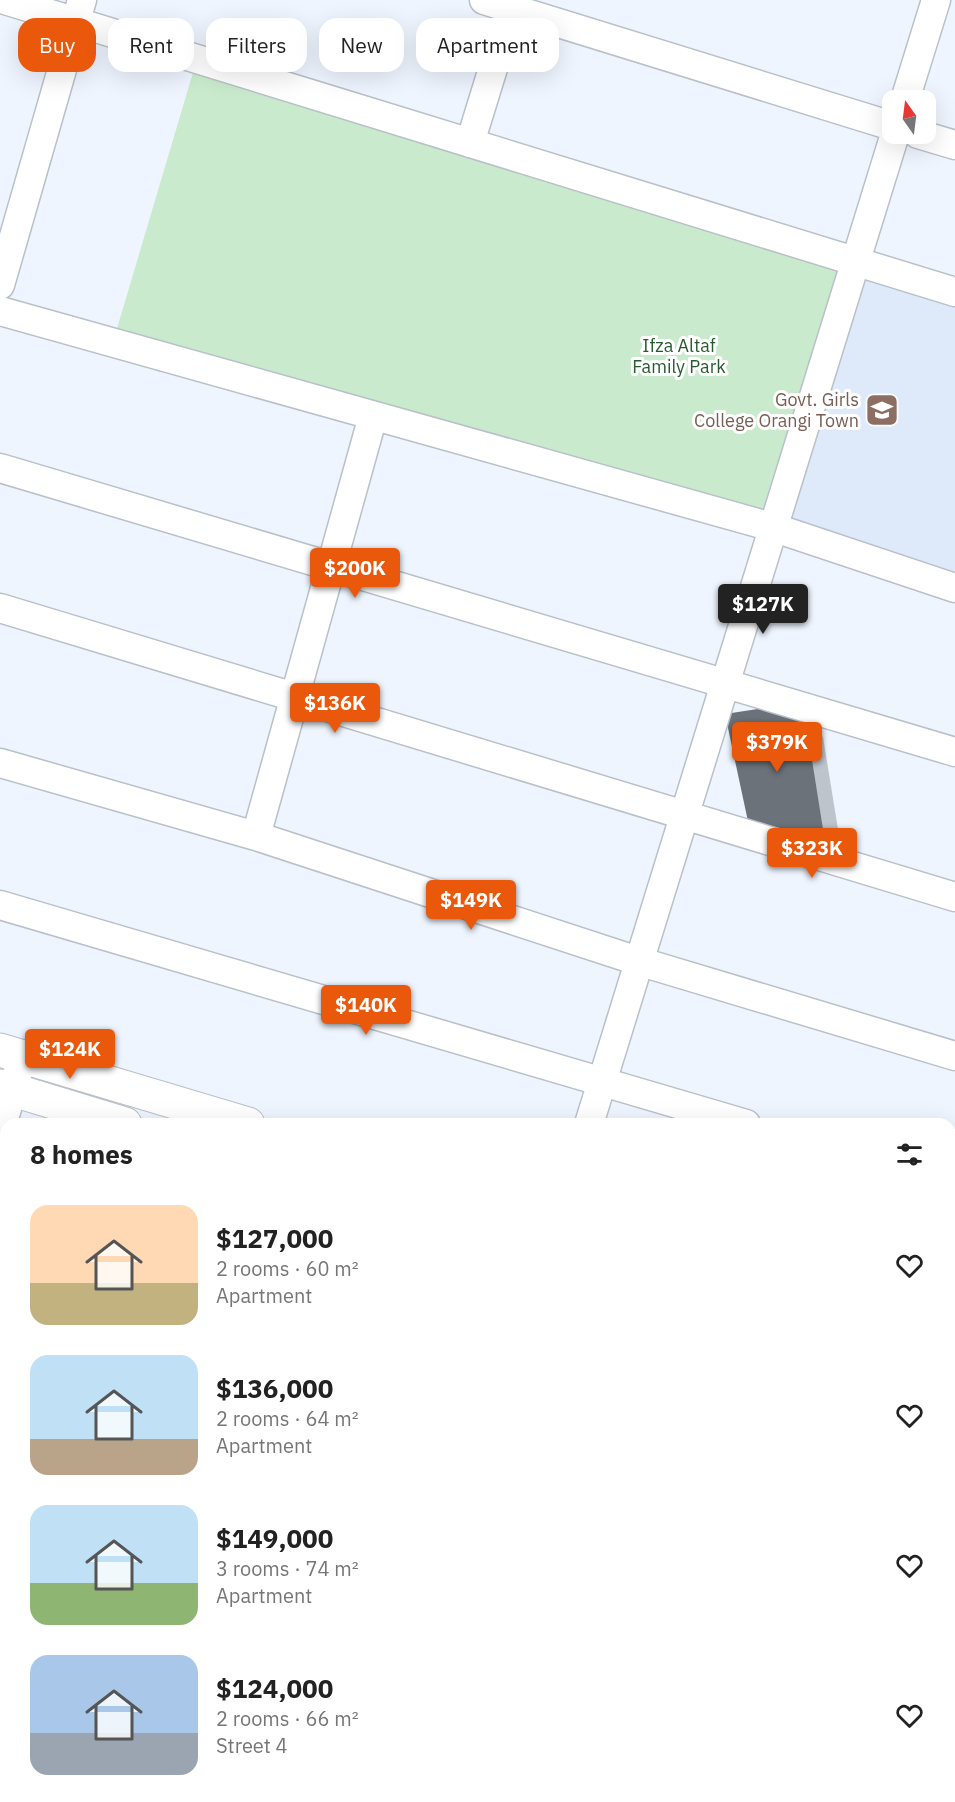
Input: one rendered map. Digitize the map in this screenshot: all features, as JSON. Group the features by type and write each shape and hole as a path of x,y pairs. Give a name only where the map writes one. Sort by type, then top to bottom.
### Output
{"main road":[{"path":"11,1053 228,1118"},
{"path":"6,1088 105,1118"}],"street":[{"path":"5,0 79,11 470,143 955,292"},
{"path":"484,0 512,4 882,123"},
{"path":"908,90 936,0"},
{"path":"470,143 512,4"},
{"path":"0,285 79,11"},
{"path":"936,139 955,145"},
{"path":"591,1118 892,144"},
{"path":"0,311 772,527 955,588"},
{"path":"256,836 373,416"},
{"path":"0,468 955,752"},
{"path":"0,609 955,897"},
{"path":"0,763 256,836 638,961 955,1056"},
{"path":"0,905 726,1118"},
{"path":"2,1118 11,1053"}],"shaded area":[{"name":"Govt. Girls College Orangi Town","path":"855,261 955,292 955,588 772,527"}],"green space":[{"name":"Ifza Altaf Family Park","path":"197,59 206,62 206,72 239,72 855,261 772,527 113,342"}],"building":[{"path":"770,707 805,716 826,848 749,826 725,714"}],"place":[{"name":"Govt. Girls College Orangi Town","path":"882,410"}]}
